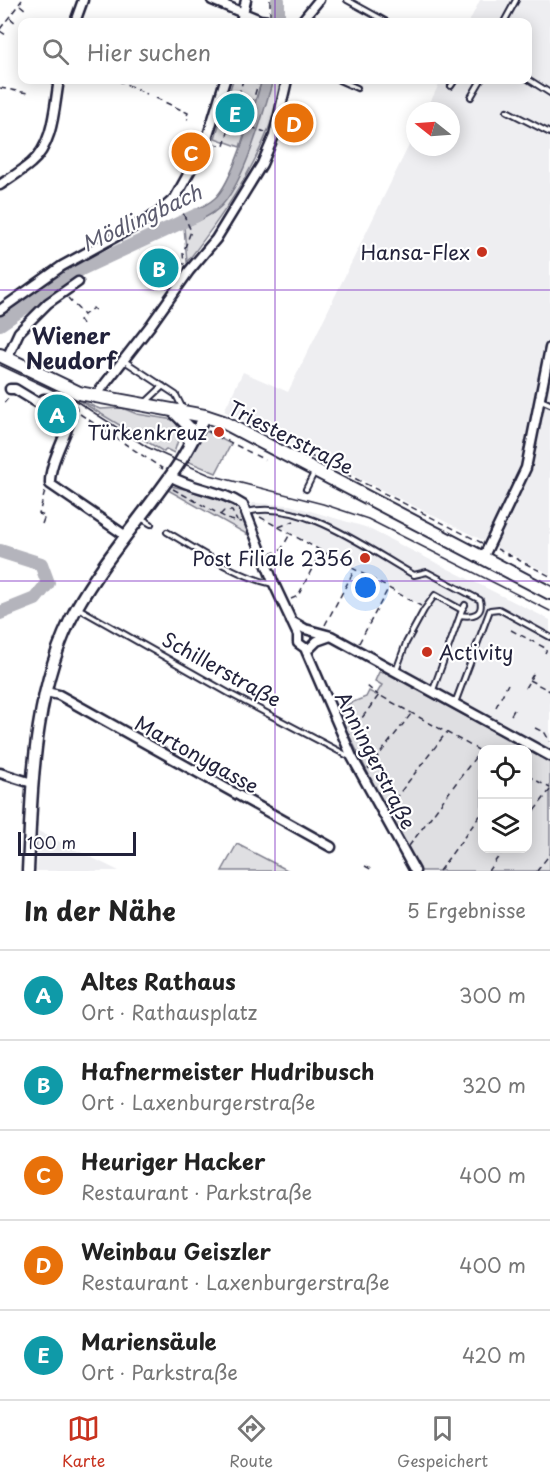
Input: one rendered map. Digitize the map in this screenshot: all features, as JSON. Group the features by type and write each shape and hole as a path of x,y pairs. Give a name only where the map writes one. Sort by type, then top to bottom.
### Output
{"main road":[{"name":"Triesterstraße","path":"4,356 79,393 185,412 316,470 550,594"}],"street":[{"path":"76,18 83,0"},
{"path":"212,0 242,18 246,0"},
{"path":"304,18 319,0"},
{"path":"0,184 33,162 42,152 50,135 58,84"},
{"path":"0,310 62,266 157,214 176,198 206,142 224,84"},
{"path":"98,397 100,389 216,239 262,164 274,136 286,84"},
{"path":"4,356 19,332 48,303 78,282"},
{"path":"483,558 526,468 550,348"},
{"path":"10,389 15,389 38,403 44,399 56,400 71,409 72,416 64,430 50,484 126,536"},
{"path":"171,410 183,418 190,428 189,445"},
{"path":"28,871 32,783 46,692 64,633 77,608 189,445 202,421"},
{"path":"167,477 236,500 249,516"},
{"name":"Anningerstraße","path":"249,516 290,621 301,632 298,643 308,648 310,661 352,757 415,871"},
{"path":"301,632 317,636 331,636 550,756"},
{"path":"308,648 317,636"},
{"name":"Martonygasse","path":"46,692 59,695 331,848"},
{"path":"0,773 32,783"}],"lane":[{"path":"347,0 380,18"},
{"path":"506,18 516,0"},
{"path":"532,82 550,93"},
{"path":"348,84 357,88"},
{"path":"471,97 479,84"},
{"path":"507,111 550,133"},
{"path":"123,360 176,395 185,412"},
{"path":"143,405 163,386"},
{"path":"541,400 550,404"},
{"path":"306,489 316,470"},
{"path":"249,516 285,511 311,518 414,575 427,572 480,600 481,608 471,617 461,613 435,595 406,643 396,671"},
{"path":"139,517 151,524"},
{"path":"167,532 212,559 260,581 274,584"},
{"path":"433,691 465,605"},
{"name":"Schillerstraße","path":"77,608 333,750 352,757"},
{"path":"455,704 490,610 499,609 550,637"}],"path":[{"path":"6,35 0,30 22,0"},
{"path":"270,0 271,18"},
{"path":"19,4 26,10"},
{"path":"9,17 16,23"},
{"path":"126,84 147,94"},
{"path":"206,142 224,146 242,84"},
{"path":"247,125 258,84"},
{"path":"0,88 28,93"},
{"path":"156,98 188,113 186,118 188,119"},
{"path":"215,115 258,129"},
{"path":"176,198 191,231 183,253 184,266 189,271"},
{"path":"63,293 84,315"},
{"path":"82,324 79,320 84,315 93,308 97,312"},
{"path":"82,415 220,515 237,522 249,516 259,517 424,608"},
{"path":"202,421 265,460"},
{"path":"290,445 480,542"},
{"path":"42,524 45,516 39,514 45,489 50,484"},
{"path":"220,515 224,511 232,511 237,522"},
{"path":"278,527 295,520"},
{"path":"263,556 280,551 290,534"},
{"path":"282,603 298,596 321,551"},
{"path":"501,551 550,576"},
{"path":"317,636 354,570"},
{"path":"355,649 388,588"},
{"path":"512,630 547,649 545,653"},
{"path":"525,688 535,671"},
{"path":"529,680 550,691"},
{"path":"496,707 508,684"},
{"path":"367,686 379,695 478,749"},
{"path":"357,726 379,695"},
{"path":"511,715 514,710"},
{"path":"362,777 412,713"},
{"path":"535,728 545,733 550,742"},
{"path":"383,815 447,733"},
{"path":"405,852 478,756"},
{"path":"532,778 550,789 532,814"},
{"path":"439,871 478,820"},
{"path":"488,871 502,853"},
{"path":"537,871 550,854"},
{"path":"365,866 374,871"}],"shaded area":[{"path":"480,0 550,0 550,574 224,411 243,372 288,392 406,151 406,156 460,156 460,102 430,102 439,84 532,84 532,18 471,18"},
{"path":"232,84 261,84 240,147 215,138"},
{"path":"261,84 272,84 253,145 231,192 215,212 184,227 178,218 215,198 229,176 243,142"},
{"path":"272,84 282,84 277,106 258,154 233,198 187,262 184,227 213,213 249,150"},
{"path":"78,400 100,409 122,408 137,414 174,420 181,431 174,453 166,449 164,452"},
{"path":"206,431 231,444 216,473 187,461"},
{"path":"171,486 214,495 230,501 242,511 250,536 168,490"},
{"path":"253,503 290,505 365,527 550,620 550,756 394,670 425,607 249,508"},
{"path":"379,672 388,674 519,745 478,745 478,853 532,853 532,752 550,763 550,871 420,871 398,833 336,709 366,697 369,691 376,695 382,685 375,681"},
{"path":"38,831 68,846 119,871 37,871"},
{"path":"237,844 289,871 222,871"}],"waterway":[{"name":"Mödlingbach","path":"278,0 278,18"},
{"name":"Mödlingbach","path":"0,324 81,269 197,215"},
{"name":"Mödlingbach","path":"0,551 41,564 48,583 35,599 0,613"}],"tram line":[{"path":"0,365 76,401 147,447 180,462 210,475 323,504 368,519 550,611"}],"place":[{"name":"Mariensäule","path":"235,113"},
{"name":"Weinbau Geiszler","path":"294,123"},
{"name":"Heuriger Hacker","path":"191,152"},
{"name":"Hansa-Flex","path":"482,252"},
{"name":"Hafnermeister Hudribusch","path":"159,268"},
{"name":"Altes Rathaus","path":"57,414"},
{"name":"Türkenkreuz","path":"219,432"},
{"name":"Post Filiale 2356","path":"365,558"},
{"name":"Activity","path":"427,652"}],"district":[{"name":"Wiener Neudorf","path":"71,346"}]}
